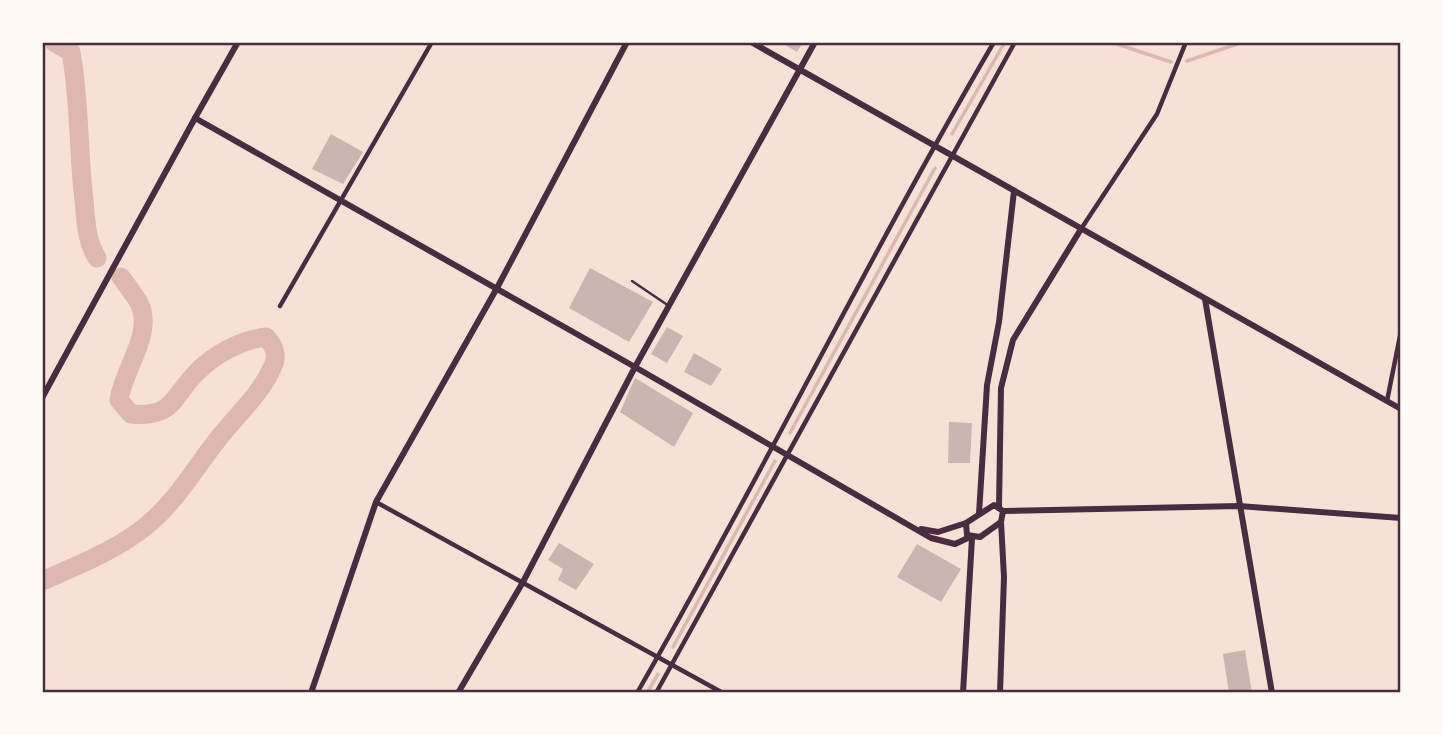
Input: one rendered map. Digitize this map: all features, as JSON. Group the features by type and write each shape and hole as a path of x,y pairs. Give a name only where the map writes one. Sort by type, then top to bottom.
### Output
{"street":[{"path":"42,398 238,42"},
{"path":"281,306 432,42"},
{"path":"311,693 376,502 497,288 627,42"},
{"path":"751,42 1401,409"},
{"path":"458,693 523,582 635,367 815,42"},
{"path":"637,693 775,445 934,145 994,42"},
{"path":"656,693 1015,42"},
{"path":"1000,693 1004,577 999,458 1002,388 1013,340 1081,229 1157,114 1186,42"},
{"path":"195,118 942,542 955,544 980,537 1001,522"},
{"path":"979,514 987,385 997,333 1014,191"},
{"path":"1205,299 1272,693"},
{"path":"1387,402 1401,331"},
{"path":"997,333 1013,340"},
{"path":"982,459 999,458"},
{"path":"376,502 723,693"},
{"path":"919,529 938,532 966,523 990,506 1001,509 1239,506 1401,518"},
{"path":"963,693 971,538 965,530 966,523"}],"lane":[{"path":"632,281 669,306"}],"building":[{"path":"780,42 803,42 797,52"},
{"path":"331,134 363,152 343,184 312,169"},
{"path":"590,268 653,302 629,342 569,308"},
{"path":"667,327 683,336 667,363 651,354"},
{"path":"694,353 722,369 711,386 684,372"},
{"path":"635,378 693,413 674,447 620,412"},
{"path":"949,422 972,423 970,463 948,463"},
{"path":"559,543 594,564 576,590 558,580 563,569 548,560"},
{"path":"917,544 961,569 941,602 897,577"},
{"path":"1245,650 1252,693 1229,693 1223,654"}],"waterway":[{"path":"54,42 71,52 86,223 97,258"},
{"path":"952,134 1005,42"},
{"path":"1111,42 1171,62"},
{"path":"1187,61 1243,42"},
{"path":"790,433 935,168"},
{"path":"42,581 109,550 135,535 157,517 255,395 274,362 274,351 266,337 246,341 202,367 164,409 155,413 131,414 119,400 140,340 143,316 138,301 121,277"},
{"path":"673,647 775,461"},
{"path":"647,693 658,674"}]}
